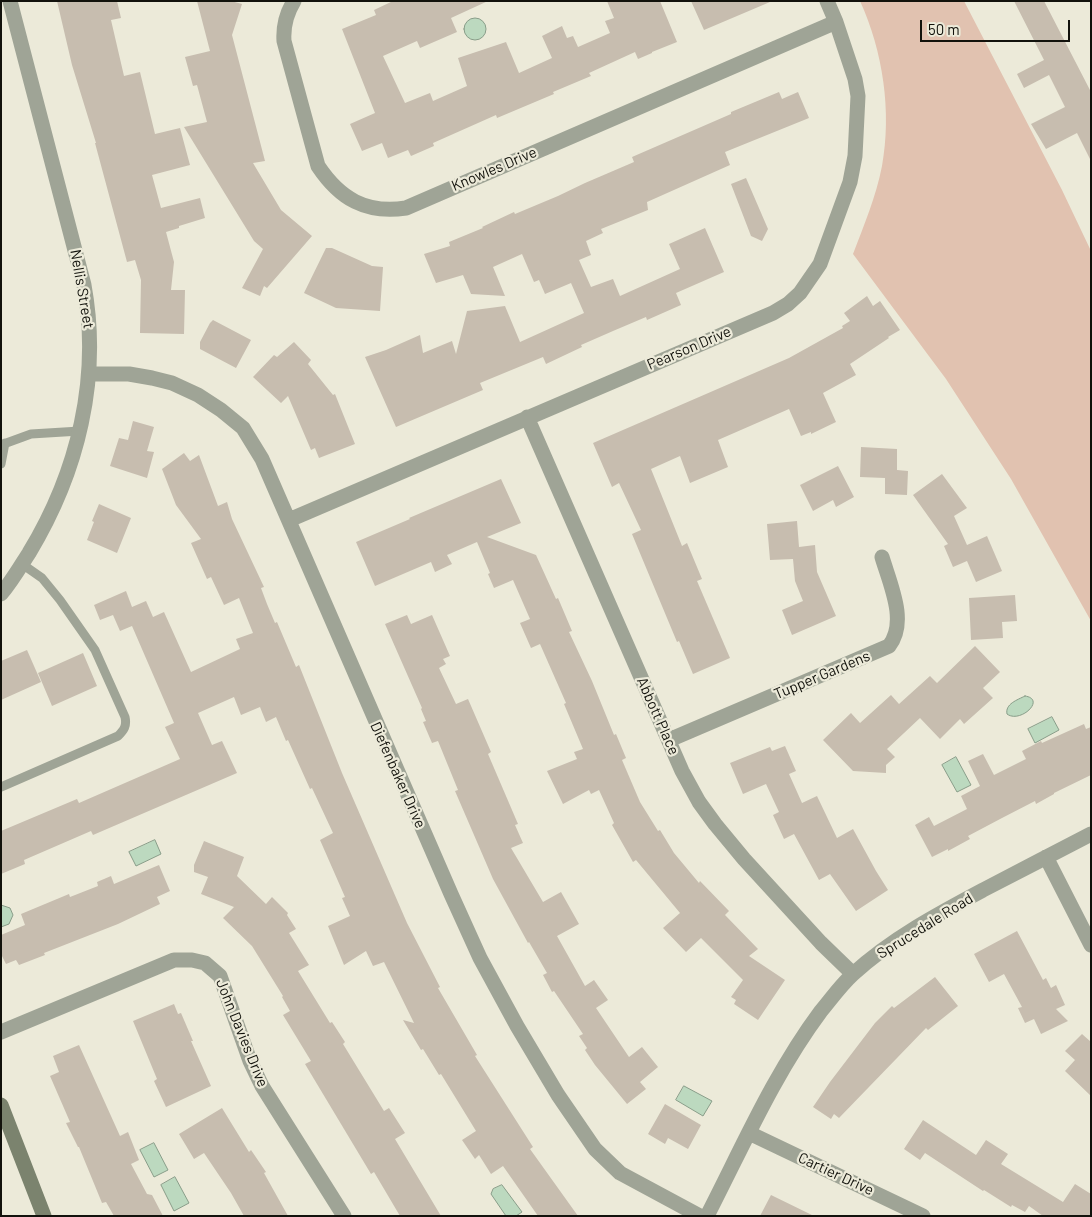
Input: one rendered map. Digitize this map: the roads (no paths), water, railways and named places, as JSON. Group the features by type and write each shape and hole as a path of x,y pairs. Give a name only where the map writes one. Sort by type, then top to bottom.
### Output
{"main road":[{"path":"1,1105 44,1216"}],"street":[{"name":"Nellis Street","path":"1,594 22,564 54,507 66,479 80,431 88,374 90,334 84,285 10,1"},
{"name":"Knowles Drive","path":"294,1 286,16 283,29 284,41 318,166 326,178 346,197 372,208 390,210 406,208 836,22"},
{"name":"Pearson Drive","path":"289,520 772,313 788,304 809,282 820,264 840,214 850,182 855,156 858,96 851,62 827,1"},
{"name":"Diefenbaker Drive","path":"88,374 129,374 172,383 198,395 222,410 237,422 249,436 262,459 289,520 451,894 480,958 516,1026 584,1134 601,1155 620,1173 700,1216"},
{"name":"Abbott Place","path":"527,417 682,772 699,802 764,883 853,974"},
{"name":"Tupper Gardens","path":"669,740 889,646 894,639 898,620 882,557"},
{"name":"Sprucedale Road","path":"707,1216 786,1063 831,998 853,974 888,946 922,924 1091,834"},
{"path":"1046,857 1091,946"},
{"name":"John Davies Drive","path":"1,1032 174,960 192,960 206,963 220,976 240,1035 262,1086 344,1216"},
{"name":"Cartier Drive","path":"749,1133 923,1216"}],"lane":[{"path":"1,464 3,444 31,434 80,431"},
{"path":"1,787 118,736 124,730 126,724 125,717 94,650 60,600 42,578 22,564"}]}
